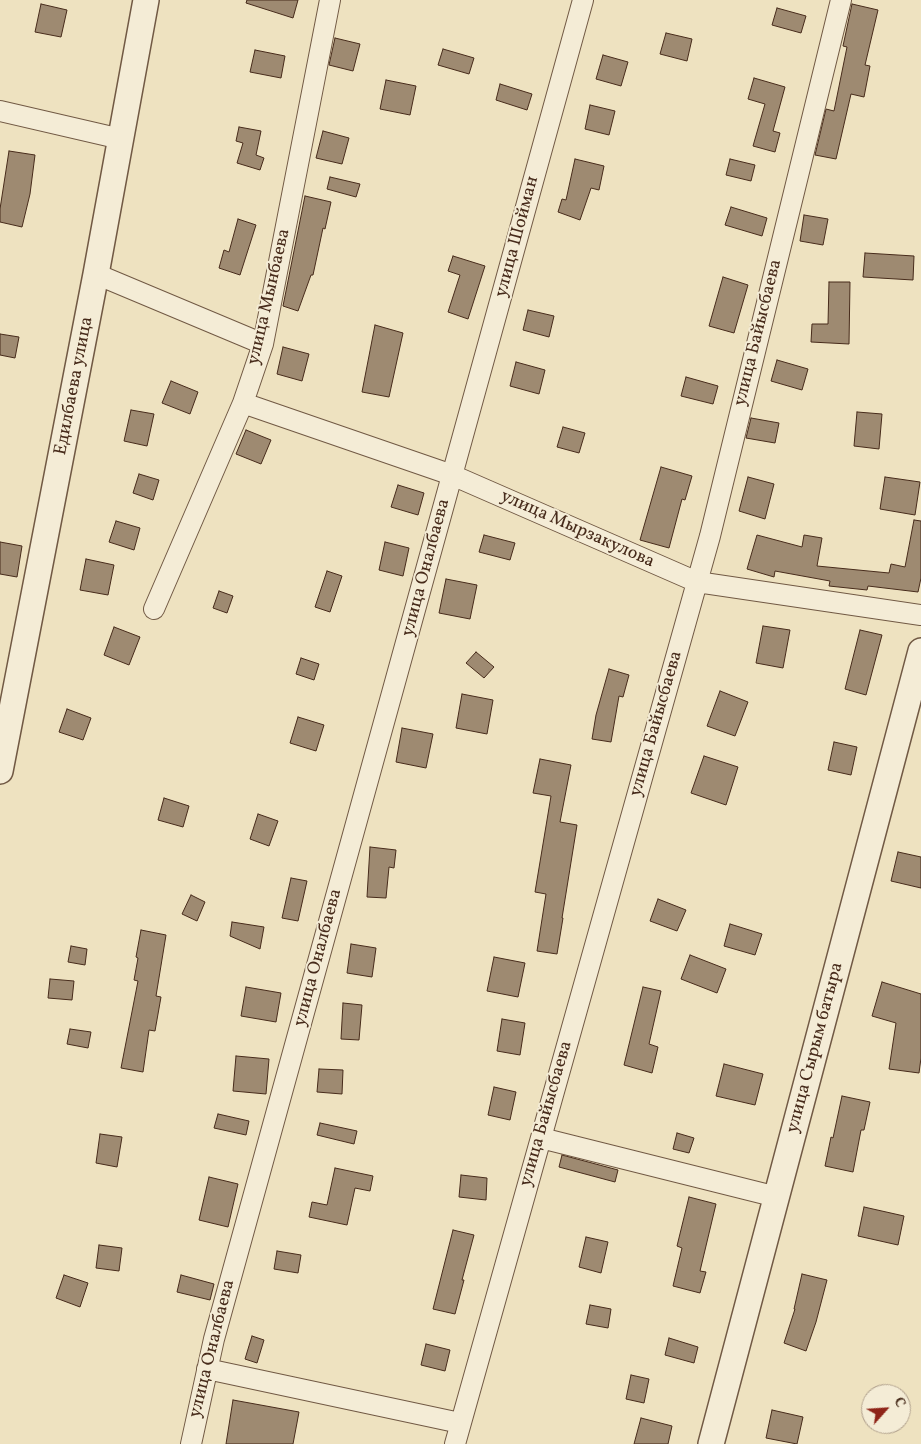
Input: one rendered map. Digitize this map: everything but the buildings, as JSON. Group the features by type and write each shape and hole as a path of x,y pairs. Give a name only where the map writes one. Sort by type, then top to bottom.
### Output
{"street":[{"name":"Едилбаева улица","path":"0,772 96,274 146,0"},
{"name":"улица Мынбаева","path":"154,609 244,403 263,344 330,0"},
{"name":"улица Шойман","path":"453,474 583,0"},
{"name":"улица Байысбаева","path":"455,1444 697,582 841,0"},
{"path":"0,111 121,139"},
{"path":"96,274 263,344"},
{"name":"улица Мырзакулова","path":"244,403 453,474 697,582 921,614"},
{"name":"улица Оналбаева","path":"191,1444 216,1330 453,474"},
{"name":"улица Сырым батыра","path":"711,1444 921,651"},
{"path":"541,1138 777,1197"},
{"path":"208,1369 460,1423"}]}
